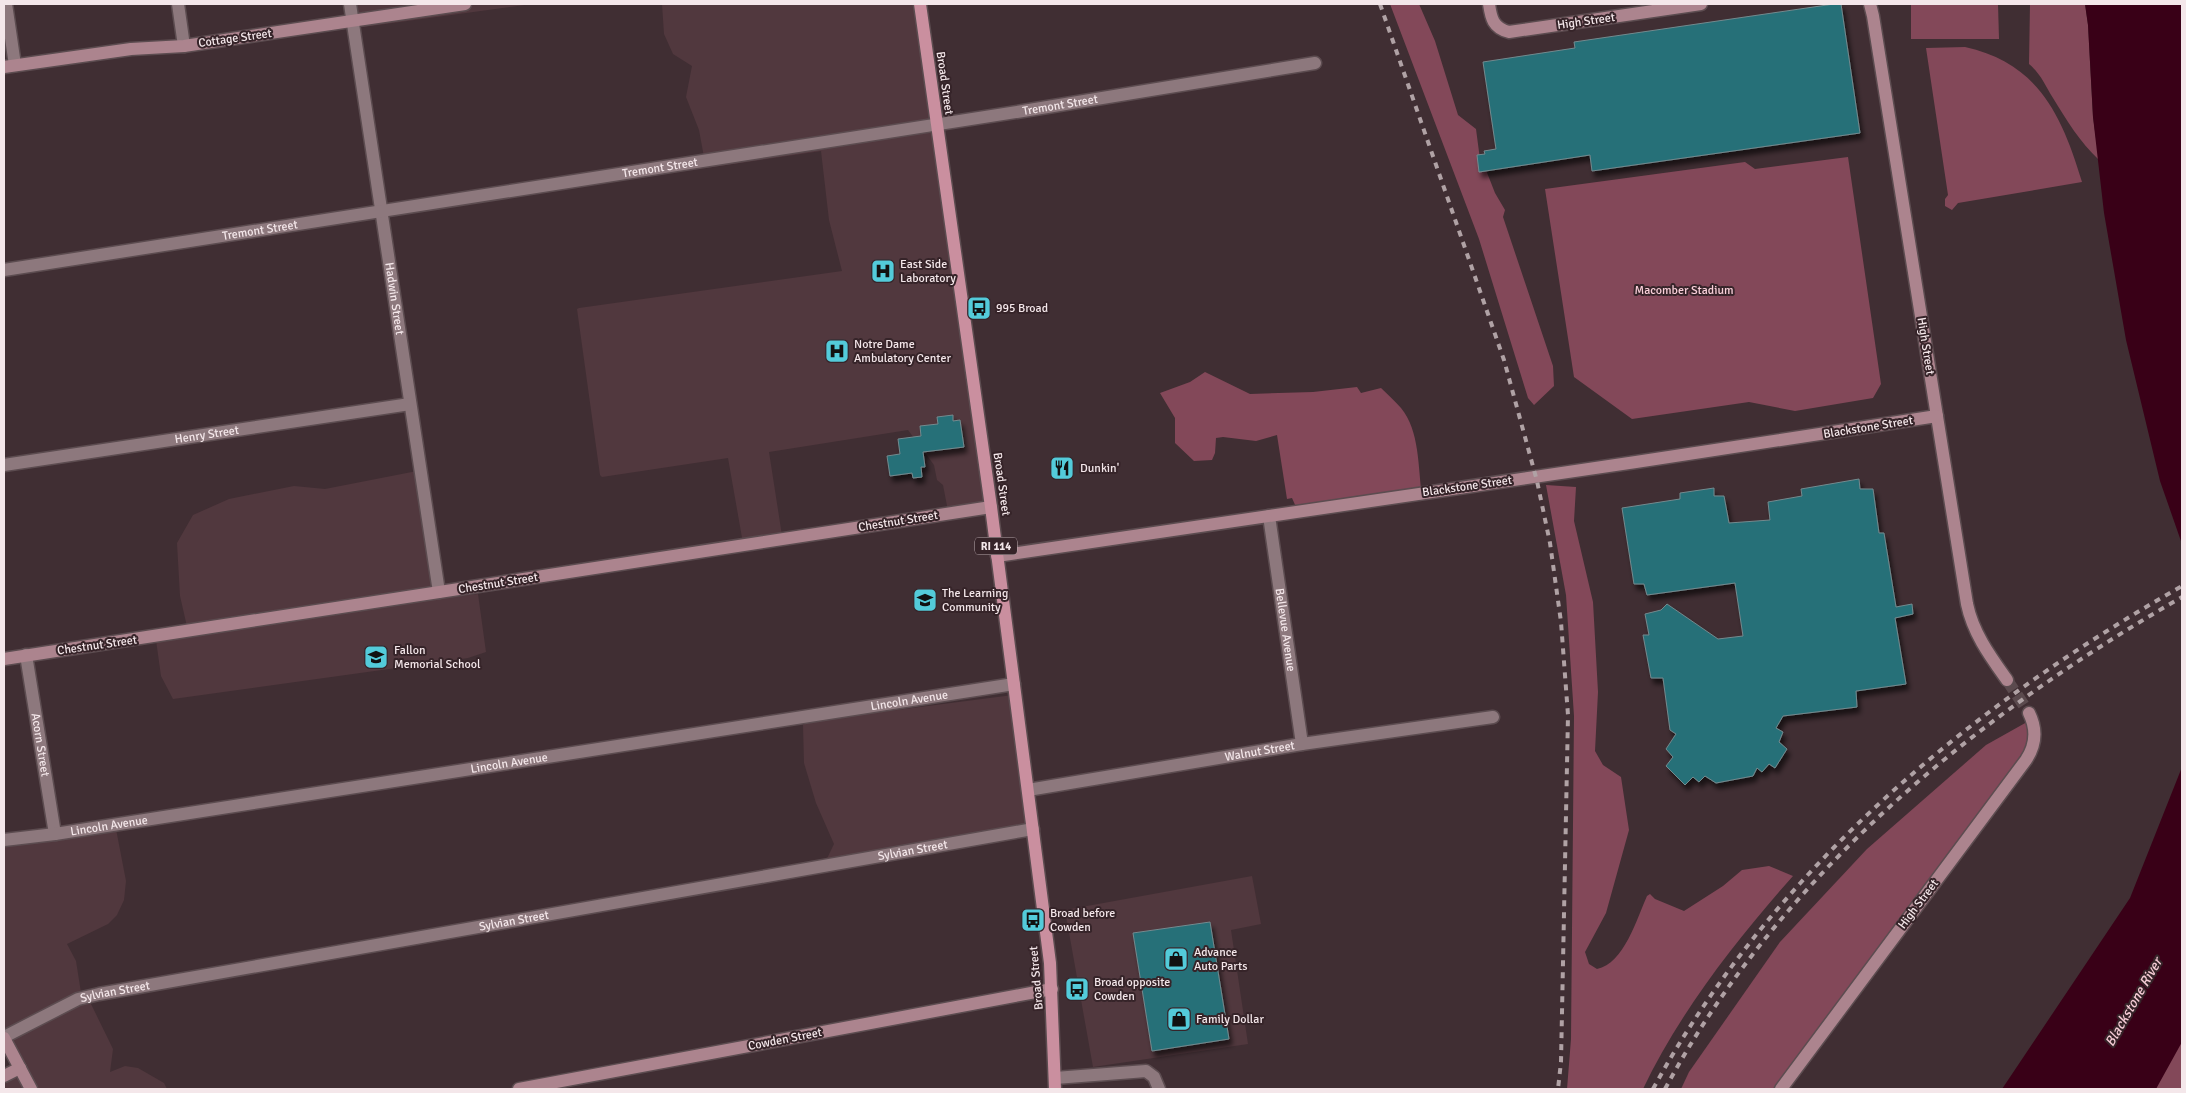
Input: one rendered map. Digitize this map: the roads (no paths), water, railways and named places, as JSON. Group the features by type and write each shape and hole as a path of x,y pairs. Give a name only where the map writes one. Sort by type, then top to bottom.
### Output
{"main road":[{"name":"Broad Street","path":"920,4 991,507 1033,829 1052,989 1055,1084"}],"street":[{"path":"6,4 10,66"},
{"path":"178,4 184,46"},
{"name":"Hadwin Street","path":"350,4 439,592"},
{"name":"Cottage Street","path":"10,66 131,49 184,46 465,4"},
{"name":"High Street","path":"1489,4 1494,24 1501,30 1508,32 1701,4"},
{"name":"High Street","path":"1870,4 1969,613 1980,640 2007,680"},
{"name":"Tremont Street","path":"4,270 1315,63"},
{"name":"Henry Street","path":"4,465 410,404"},
{"name":"Blackstone Street","path":"997,556 1485,483 1634,464 1937,416"},
{"name":"Chestnut Street","path":"4,659 991,507"},
{"name":"Bellevue Avenue","path":"1268,516 1302,744"},
{"name":"Acorn Street","path":"26,655 55,834"},
{"name":"Lincoln Avenue","path":"4,840 55,834 1014,684"},
{"name":"High Street","path":"1781,1089 2026,760 2034,740 2034,728 2029,713"},
{"name":"Walnut Street","path":"1028,790 1302,744 1493,717"},
{"name":"Sylvian Street","path":"4,1038 78,999 98,994 1033,829"},
{"name":"Cowden Street","path":"519,1089 1052,989"},
{"path":"4,1038 31,1089"},
{"path":"4,1076 20,1068"},
{"path":"1055,1084 1146,1071 1154,1077 1159,1089"}],"water":[{"path":"2085,4 2182,4 2182,544 2160,481 2126,340 2104,213 2093,117 2088,25"},
{"name":"Blackstone River","path":"2182,767 2182,1042 2156,1089 2002,1089 2130,898"}],"tunnel":[{"path":"2007,680 2029,713"}],"railway":[{"path":"1380,4 1504,360 1537,481 1550,543 1561,622 1568,715 1561,1062 1558,1089"},
{"path":"1653,1089 1701,1009 1756,935 1817,865 1882,801 1952,741 2026,685 2103,634 2182,586"},
{"path":"1665,1089 1712,1011 1765,939 1824,871 1889,808 1957,749 2030,694 2105,644 2182,597"}],"place":[{"name":"East Side Laboratory","path":"883,271"},
{"name":"995 Broad","path":"979,308"},
{"name":"Notre Dame Ambulatory Center","path":"837,351"},
{"name":"Dunkin'","path":"1062,468"},
{"name":"The Learning Community","path":"925,600"},
{"name":"Fallon Memorial School","path":"376,657"},
{"name":"Broad before Cowden","path":"1033,920"},
{"name":"Advance Auto Parts","path":"1176,959"},
{"name":"Broad opposite Cowden","path":"1077,989"},
{"name":"Family Dollar","path":"1179,1019"}],"park label":[{"name":"Macomber Stadium","path":"1684,290"}]}
